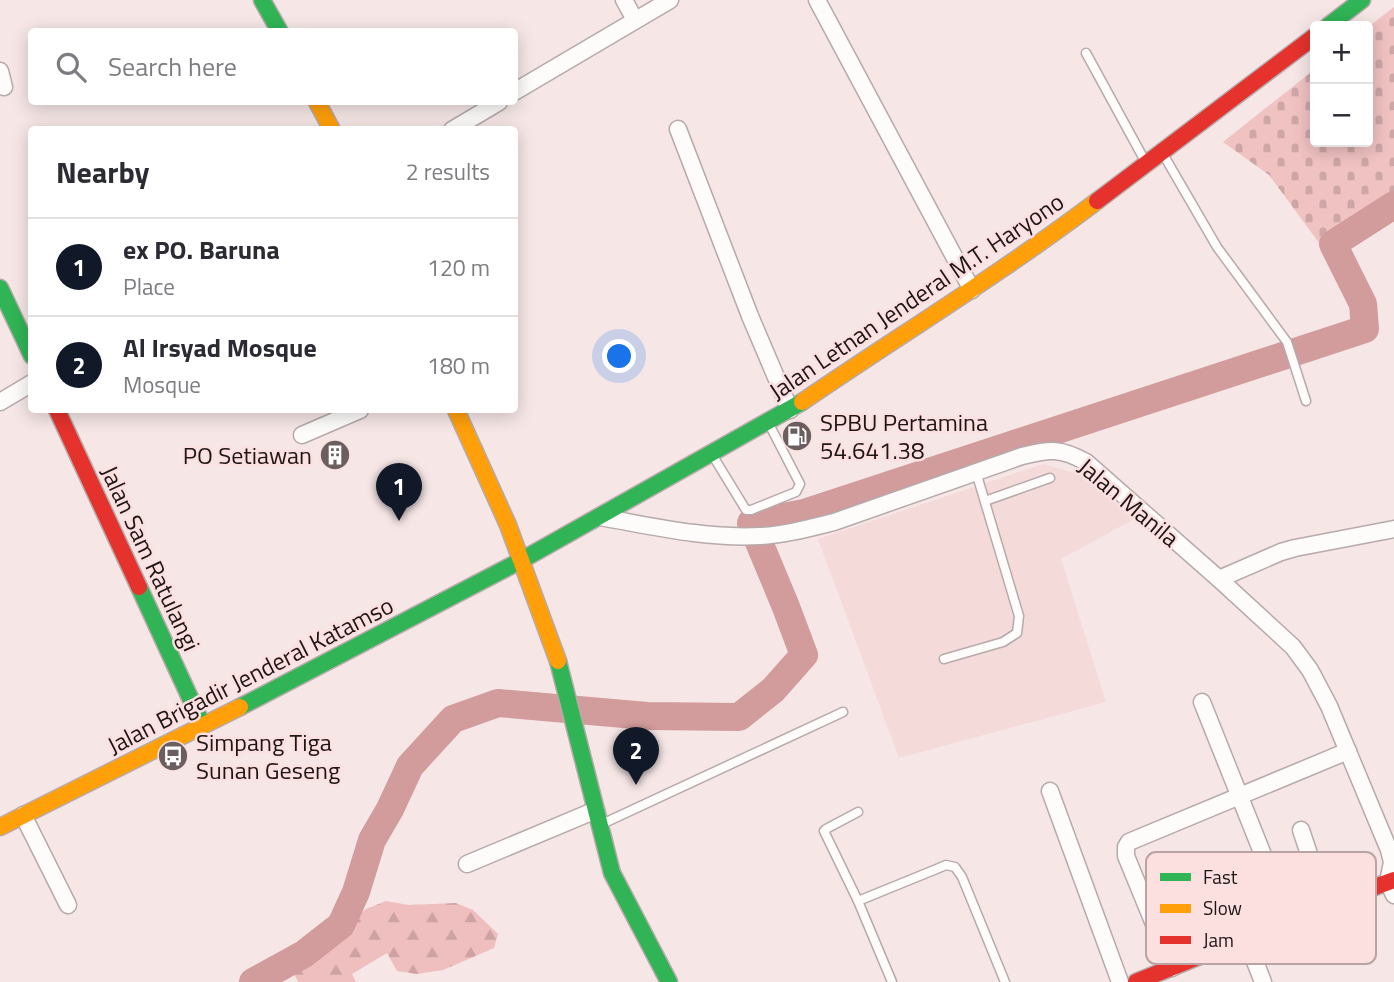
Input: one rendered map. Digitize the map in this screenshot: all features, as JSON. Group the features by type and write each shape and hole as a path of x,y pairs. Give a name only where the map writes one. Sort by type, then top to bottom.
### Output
{"main road":[{"path":"262,0 278,28"},
{"path":"1329,0 1333,21"},
{"path":"1334,21 1362,0"},
{"name":"Jalan Letnan Jenderal M.T. Haryono","path":"520,561 790,410 972,290 1056,232 1310,40"},
{"path":"319,105 330,126"},
{"path":"0,288 28,348"},
{"name":"Jalan Sam Ratulangi","path":"58,413 203,726"},
{"path":"457,413 508,525 555,651 612,873 669,982"},
{"name":"Jalan Brigadir Jenderal Katamso","path":"0,827 203,726 520,561"},
{"path":"1136,982 1182,964"}],"street":[{"path":"624,0 635,20"},
{"path":"518,90 670,0"},
{"path":"817,0 972,290"},
{"path":"459,126 494,105"},
{"path":"678,129 750,316 790,410"},
{"path":"0,402 28,385"},
{"path":"302,435 353,413"},
{"name":"Jalan Manila","path":"600,517 700,534 756,536 802,530 834,522 1022,456 1058,450 1073,454 1086,462 1219,579 1302,658 1329,706 1389,850 1392,886"},
{"path":"1219,579 1295,548 1394,529"},
{"path":"1202,702 1263,852"},
{"path":"1146,905 1126,856 1129,842 1348,751"},
{"path":"1050,792 1120,982"},
{"path":"23,815 68,905"},
{"path":"467,864 598,818"},
{"path":"1301,830 1308,852"},
{"path":"1170,964 1172,968"},
{"path":"1256,964 1263,982"}],"lane":[{"path":"1086,53 1146,164"},
{"path":"1162,152 1217,247 1287,342 1306,401"},
{"path":"711,453 746,510 796,492 800,484 768,422"},
{"path":"944,659 1003,642 1017,633 1019,616 976,472"},
{"path":"985,501 1050,478"},
{"path":"598,818 843,712"},
{"path":"858,812 824,831 858,901 892,982"},
{"path":"858,901 946,865 955,867 962,877 1005,982"}],"shaded area":[{"path":"1043,464 1086,476 1134,519 1061,559 1106,702 899,758 818,539"}],"green space":[{"path":"1394,7 1394,219 1328,255 1269,175 1223,142 1310,73 1310,147 1373,147 1373,23"},
{"path":"386,901 408,905 456,903 473,910 498,934 494,948 443,970 417,974 397,971 387,953 352,974 356,982 298,982 292,969 366,909"}],"waterway":[{"path":"253,982 304,954 341,925 356,892 372,840 410,766 453,719 498,703 647,716 739,717 773,690 804,655 751,523 804,513 1365,329 1363,304 1333,244 1394,205"}],"traffic: fast":[{"path":"262,0 278,28"},
{"path":"1335,21 1362,0"},
{"path":"0,288 28,348"},
{"path":"240,707 520,561 802,402"},
{"path":"139,587 203,726"},
{"path":"558,661 612,873 669,982"}],"traffic: slow":[{"path":"319,105 330,126"},
{"path":"802,402 988,279 1097,201"},
{"path":"457,413 508,525 558,661"},
{"path":"0,827 240,707"}],"traffic: jam":[{"path":"1097,201 1310,40"},
{"path":"58,413 139,587"},
{"path":"1376,887 1394,880"},
{"path":"1136,982 1180,964"}],"place":[{"name":"SPBU Pertamina 54.641.38","path":"797,436"},
{"name":"PO Setiawan","path":"335,455"},
{"name":"ex PO. Baruna","path":"399,521"},
{"name":"Simpang Tiga Sunan Geseng","path":"173,756"},
{"name":"Al Irsyad Mosque","path":"636,785"}]}
